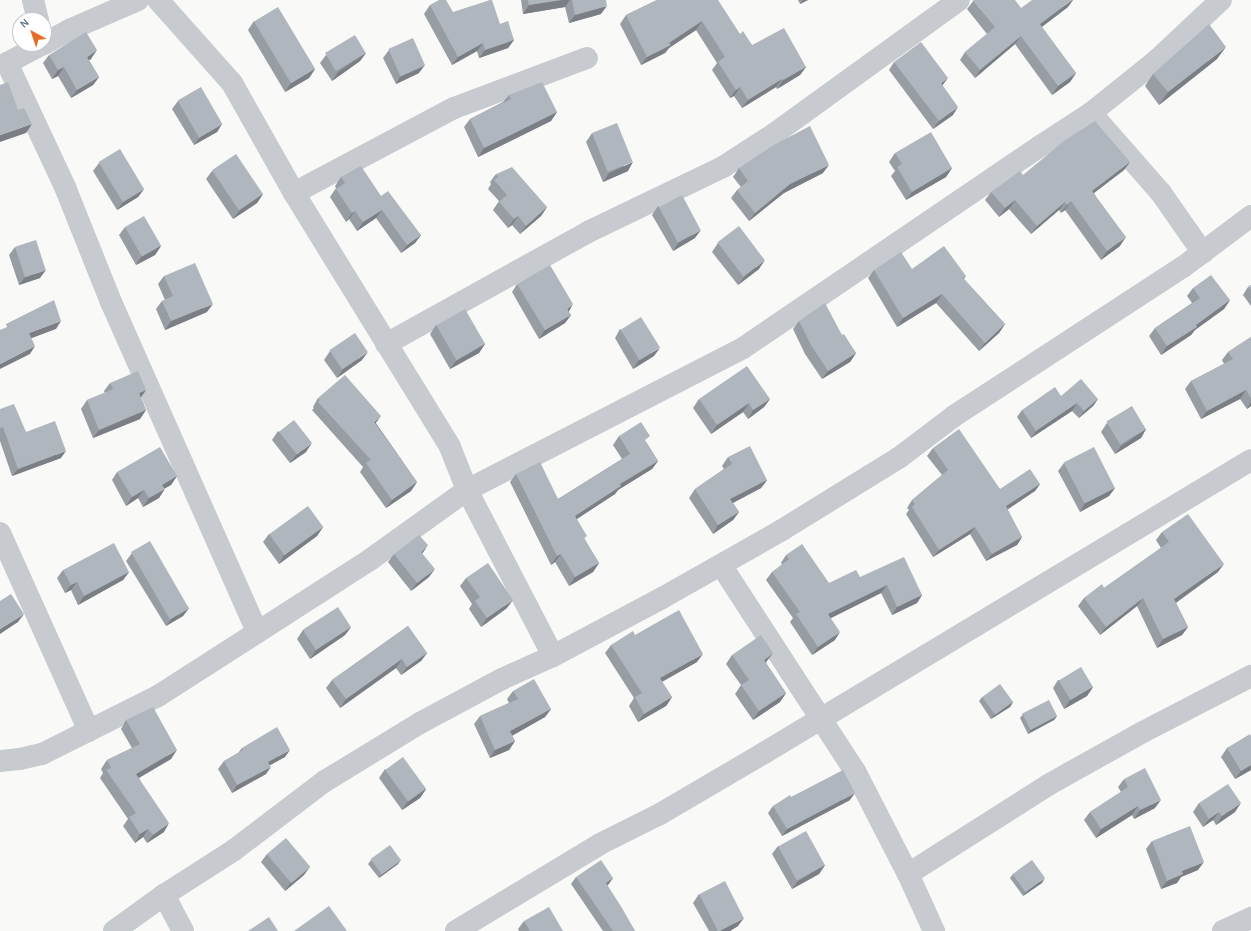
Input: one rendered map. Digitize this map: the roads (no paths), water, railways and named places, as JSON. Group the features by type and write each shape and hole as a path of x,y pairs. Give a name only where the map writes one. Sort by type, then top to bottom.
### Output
{"street":[{"path":"33,0 36,12"},
{"path":"52,40 69,30 138,0"},
{"path":"158,0 232,83 294,193 450,447 467,490 553,656"},
{"path":"386,344 588,232 723,167 774,134 959,0"},
{"path":"0,760 20,759 42,754 158,696 371,559 467,490 743,348 1091,113 1156,61 1222,0"},
{"path":"28,52 3,65 64,187 111,302 257,632"},
{"path":"294,193 454,108 587,58"},
{"path":"1091,113 1161,193 1203,253"},
{"path":"114,931 164,895 234,850 325,781 420,723 502,679 553,656 721,565 782,530 900,457 954,416 1203,253 1251,216"},
{"path":"456,931 600,844 660,814 1251,460"},
{"path":"0,533 89,731"},
{"path":"721,565 822,718 855,771 908,874 934,931"},
{"path":"908,874 1048,785 1143,732 1251,676"},
{"path":"164,895 183,931"},
{"path":"1222,931 1251,918"}]}
